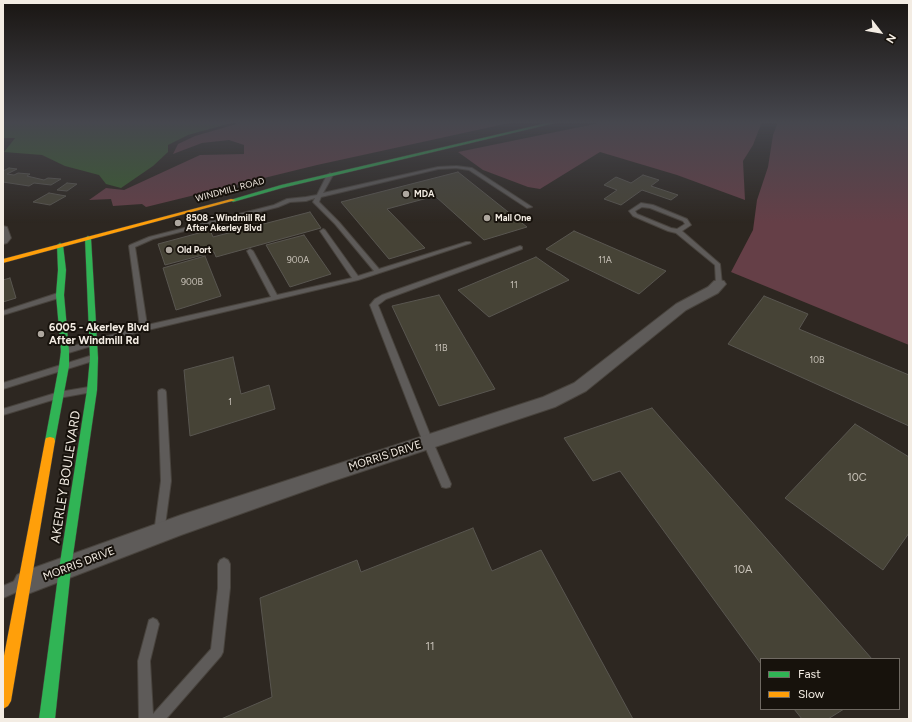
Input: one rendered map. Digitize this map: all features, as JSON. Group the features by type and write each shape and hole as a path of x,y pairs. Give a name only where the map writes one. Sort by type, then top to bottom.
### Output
{"main road":[{"name":"WINDMILL ROAD","path":"3,261 330,175 413,156"},
{"name":"AKERLEY BOULEVARD","path":"47,719 65,569 92,390 94,358 88,238"},
{"name":"AKERLEY BOULEVARD","path":"3,701 64,366 65,351 60,295 62,270 60,246"},
{"path":"3,265 34,263"},
{"path":"52,266 62,270"}],"street":[{"path":"3,230 5,238 3,240"},
{"name":"MORRIS DRIVE","path":"25,583 159,533 330,474 536,408 580,387 681,307 713,290 719,284"}],"lane":[{"path":"144,329 132,246 173,232 276,206 289,200 306,200 438,168 456,167 470,169 529,207"},
{"path":"330,175 316,202 337,223 378,272"},
{"path":"678,231 688,225 686,220 651,206 641,205 632,211 635,215 670,230 678,231 710,257 718,265 719,284"},
{"path":"323,231 356,279"},
{"path":"65,351 144,329 356,279 468,243"},
{"path":"446,484 374,305 377,301 384,297 520,248"},
{"path":"250,251 275,298"},
{"path":"3,313 60,295"},
{"path":"3,386 94,358"},
{"path":"3,412 59,395 92,390"},
{"path":"159,533 166,481 162,392"},
{"path":"157,719 217,652 224,588 224,564"},
{"path":"3,592 25,583"},
{"path":"146,719 144,661 153,624"}],"shaded area":[{"path":"43,156 164,156 153,166 121,188 106,184 99,175 65,166"},
{"path":"198,156 360,156 146,207 142,204 113,206 111,199 89,200 106,188 124,190"},
{"path":"463,156 594,156 540,189 528,187 483,170"},
{"path":"612,156 746,156 743,161 745,200 677,175"},
{"path":"770,156 909,156 909,345 731,272 753,230 757,200 768,167"}],"building":[{"path":"9,168 17,169 7,174 30,174 27,176 44,180 48,178 61,179 51,185 34,183 29,186 3,182 3,171"},
{"name":"Mall One","path":"458,172 527,227 484,240 435,196 387,209 425,248 389,259 341,202"},
{"path":"643,175 659,180 651,186 678,195 671,200 642,190 621,205 604,199 617,190 604,185 616,177 631,183"},
{"path":"67,183 77,184 67,191 57,190"},
{"path":"49,193 66,196 50,205 33,202"},
{"path":"310,212 321,228 216,257 214,252 165,265 158,244 210,230 213,237"},
{"path":"574,231 666,271 639,294 546,249"},
{"path":"304,235 331,274 290,287 266,245"},
{"path":"205,256 221,296 176,310 163,268"},
{"path":"536,257 569,280 489,317 458,290"},
{"path":"10,278 16,298 3,302 3,280"},
{"path":"439,295 495,389 439,406 392,306"},
{"path":"764,296 808,314 799,329 909,375 909,426 728,344"},
{"path":"233,357 241,394 269,385 275,409 190,436 184,370"},
{"path":"652,408 871,658 760,658 760,663 620,471 593,481 564,438"},
{"path":"855,424 909,457 909,533 883,570 785,498"},
{"path":"473,528 492,571 541,550 633,719 221,719 272,697 260,598 357,560 361,572"},
{"path":"795,710 842,710 828,719 802,719"}],"traffic: fast":[{"path":"233,200 281,187 414,156"},
{"path":"47,719 65,569 92,390 94,358 88,238"},
{"path":"50,441 64,366 65,351 60,295 62,270 60,245"}],"traffic: slow":[{"path":"3,261 233,200"},
{"path":"3,701 50,441"}],"place":[{"name":"MDA","path":"406,194"},
{"name":"Mall One","path":"487,218"},
{"name":"8508 - Windmill Rd After Akerley Blvd","path":"178,223"},
{"name":"Old Port","path":"169,250"},
{"name":"6005 - Akerley Blvd After Windmill Rd","path":"41,334"}]}
